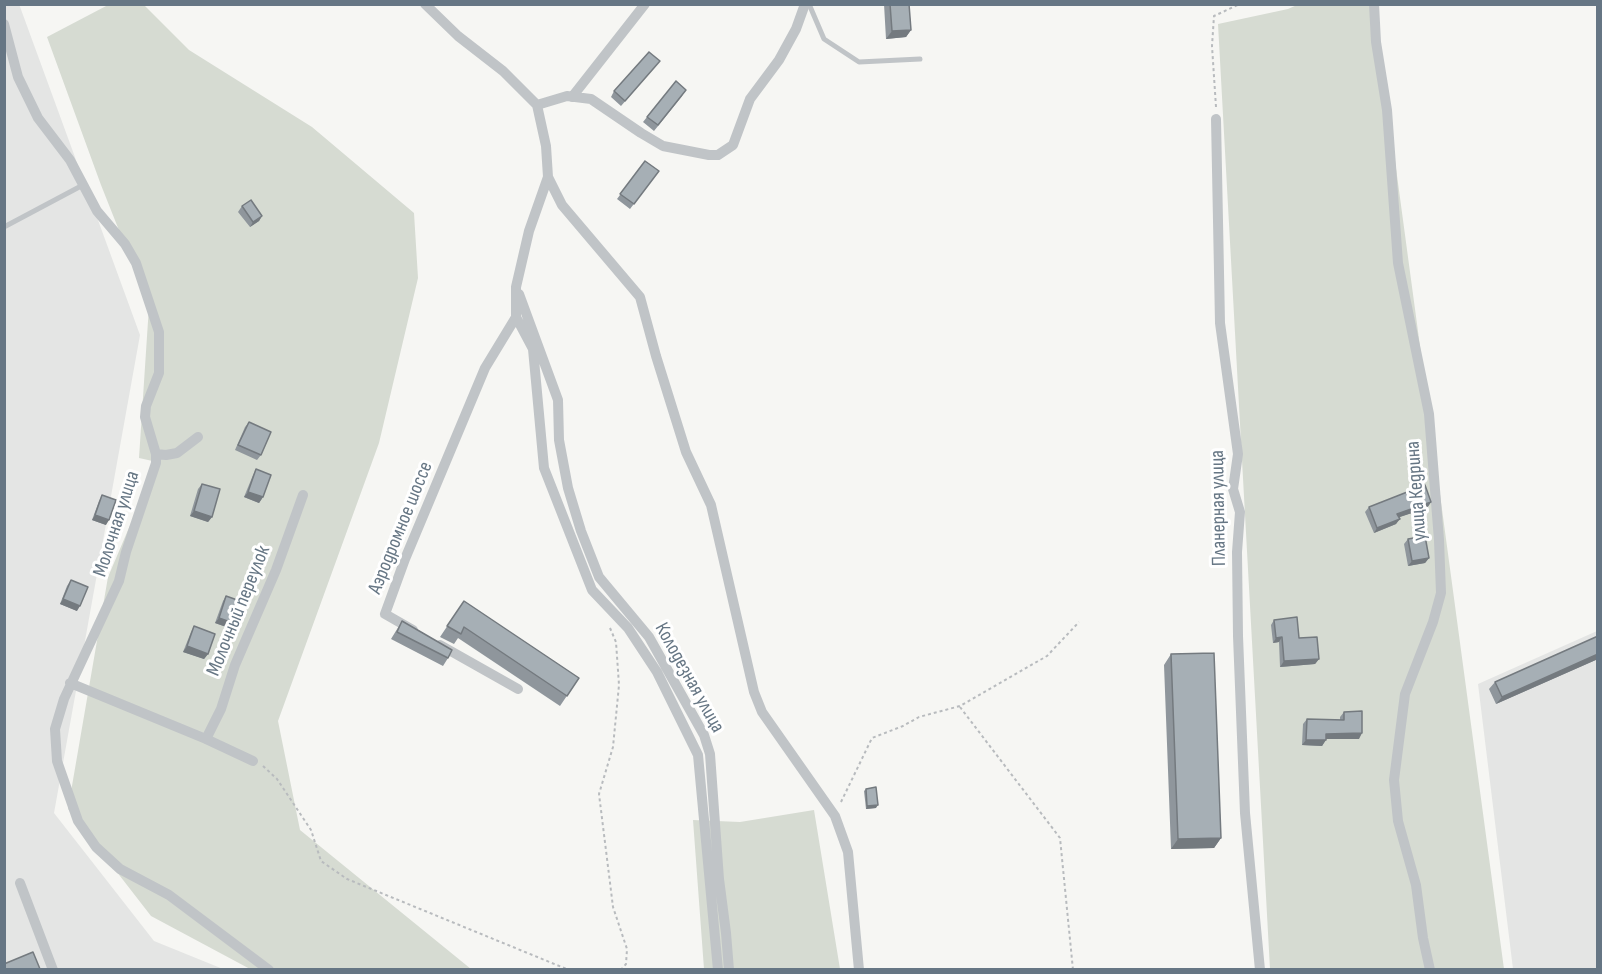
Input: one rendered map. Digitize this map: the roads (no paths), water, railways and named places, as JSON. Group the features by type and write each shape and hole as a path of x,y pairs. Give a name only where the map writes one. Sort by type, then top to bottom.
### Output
{"street":[{"path":"424,4 503,71 537,105 546,146 548,177 562,205 640,297 686,452 711,505 754,692 762,712 835,816 848,852 859,969"},
{"path":"572,97 645,4"},
{"path":"537,105 567,96 591,99 663,146 709,155 718,154 733,145 750,99 779,60 807,4"},
{"name":"улица Кедрина","path":"1374,4 1376,42 1387,110 1398,263 1430,414 1439,540 1441,592 1433,622 1405,693 1394,780 1398,821 1416,885 1423,938 1430,969"},
{"name":"Молочная улица","path":"4,24 18,77 38,118 70,160 97,211 126,244 136,262 159,332 159,373 146,406 145,417 156,454 154,472 126,552 119,581 70,683 56,729 57,761 78,820 96,847 120,869 169,895 269,969"},
{"name":"Планерная улица","path":"1216,119 1220,323 1238,454 1233,489 1240,512 1237,552 1238,636 1245,813 1260,969"},
{"path":"516,317 516,287 529,231 548,177"},
{"name":"Колодезная улица","path":"516,287 558,400 559,440 568,488 581,531 599,577 649,637 707,744 710,754 719,879 729,969"},
{"name":"Колодезная улица","path":"516,317 532,349 544,468 592,590 628,628 657,672 698,755 718,969"},
{"name":"Аэродромное шоссе","path":"516,317 485,368 405,559 385,614 518,689"},
{"path":"156,454 177,453 198,437"},
{"name":"Молочный переулок","path":"206,739 221,709 235,665 276,570 303,495"},
{"path":"70,683 206,739 253,761"},
{"path":"20,883 53,969"}],"lane":[{"path":"807,4 824,39 859,62 920,59"},
{"path":"4,227 83,185"}]}
